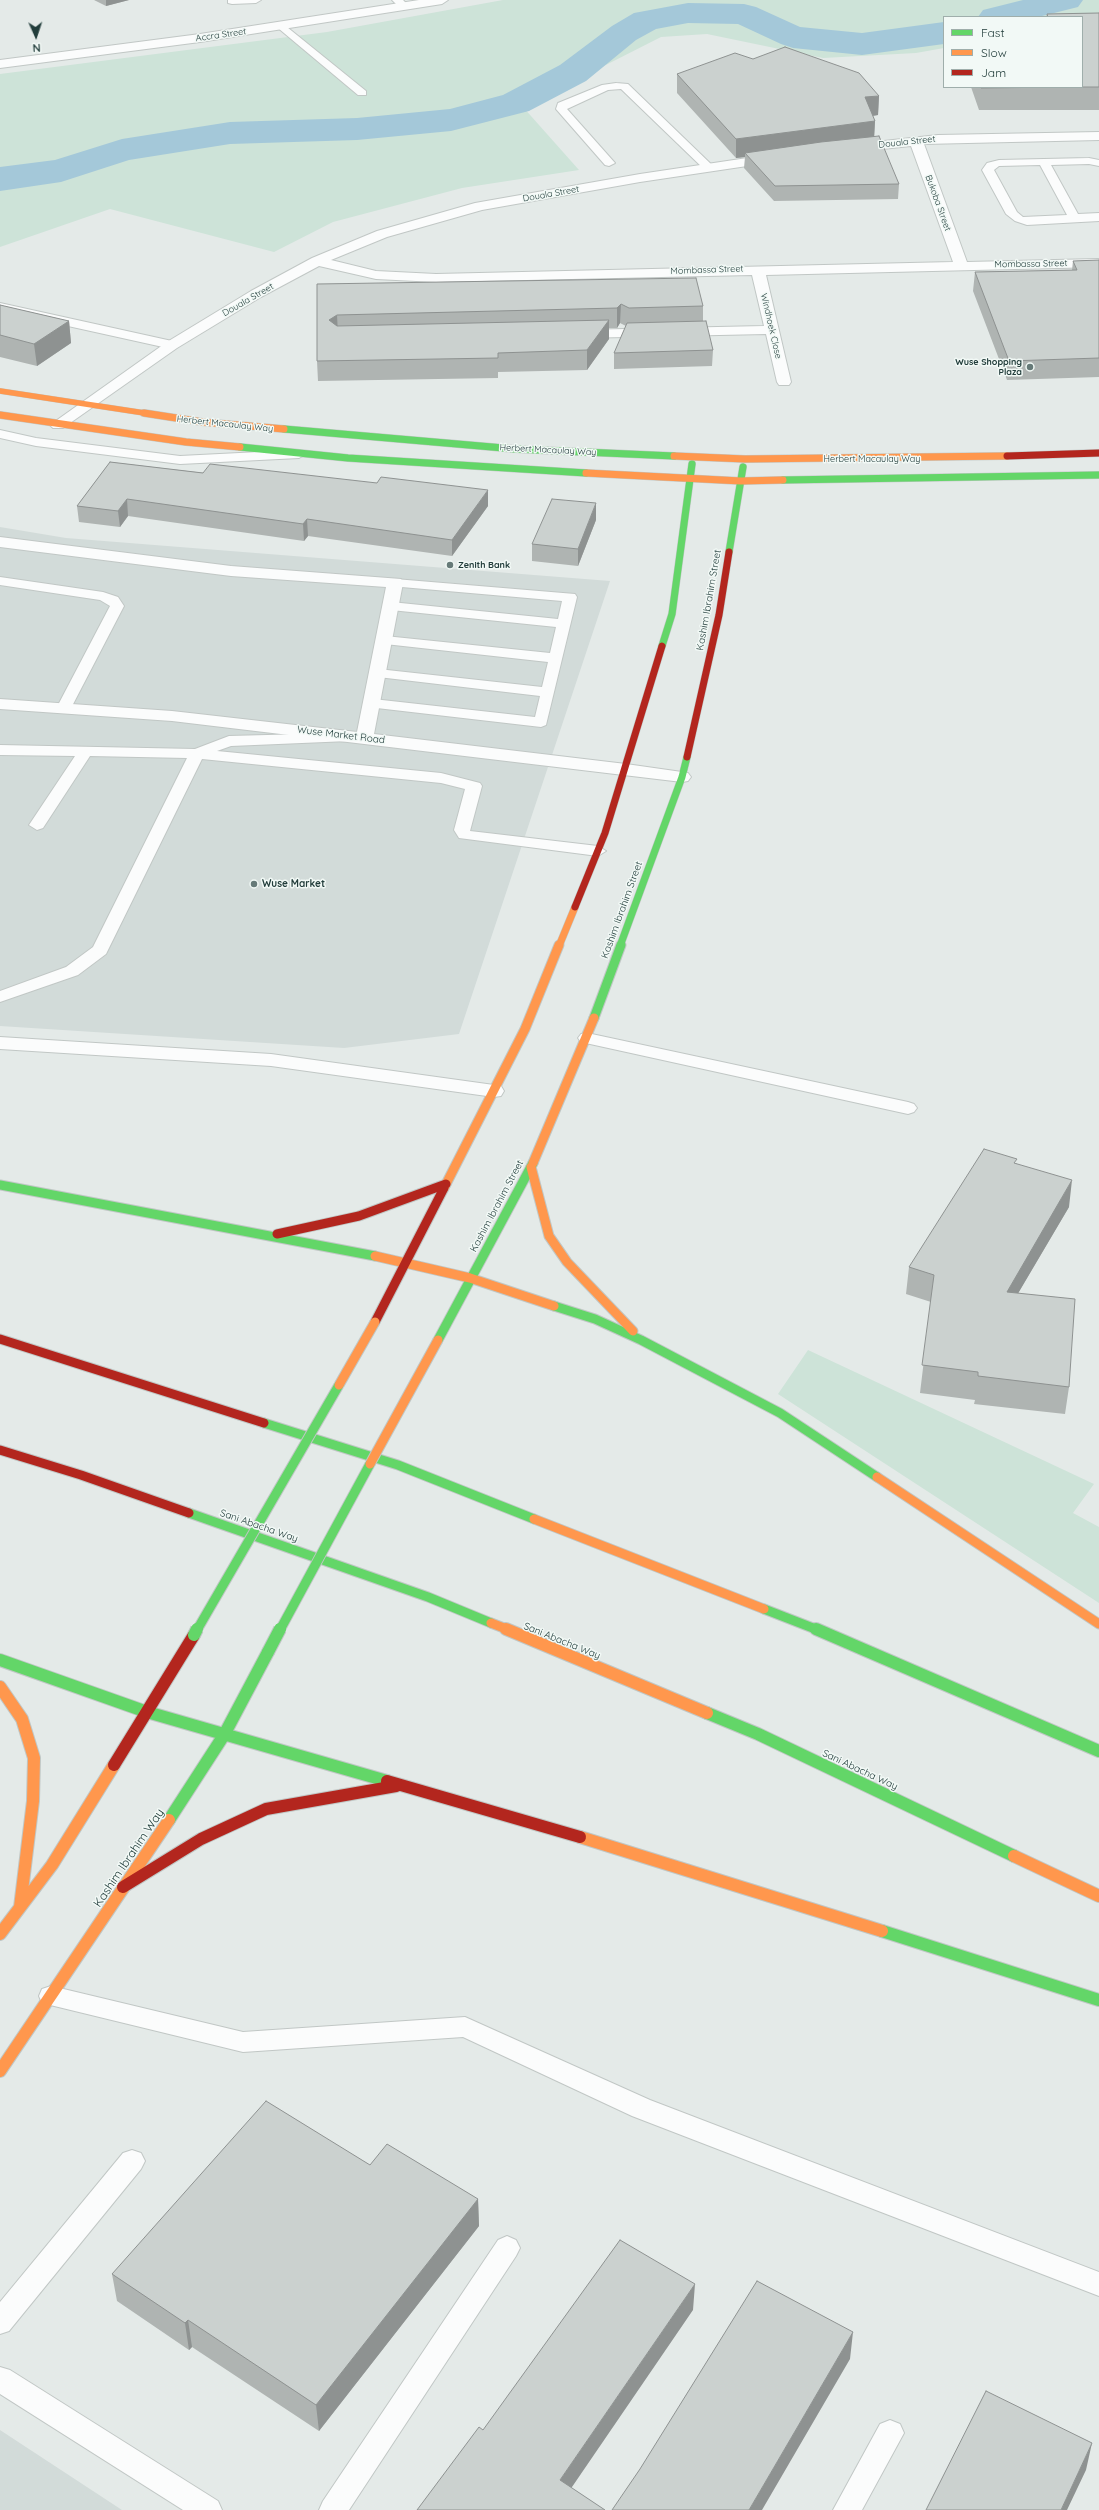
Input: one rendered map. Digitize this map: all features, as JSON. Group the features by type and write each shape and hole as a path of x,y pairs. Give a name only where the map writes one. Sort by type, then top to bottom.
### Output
{"main road":[{"name":"Herbert Macaulay Way","path":"0,391 83,406 202,422 352,437 515,449 745,459 924,458 1099,453"},
{"path":"0,415 58,425 186,442 301,454 527,471 690,480 741,481 1099,475"},
{"path":"0,1934 52,1865 194,1635 375,1322 525,1029 598,851 626,769 672,614 693,457"},
{"name":"Kashim Ibrahim Street","path":"268,1652 531,1168 587,1038 682,777 719,615 745,459"},
{"path":"531,1168 549,1236 568,1262 641,1340"},
{"path":"268,1236 359,1216 446,1184"},
{"path":"0,1185 406,1262 470,1278 594,1319 641,1340 780,1413 1099,1624"},
{"path":"0,1339 398,1465 835,1637 1099,1751"},
{"name":"Sani Abacha Way","path":"0,1450 81,1475 428,1597 758,1734 1099,1896"},
{"name":"Kashim Ibrahim Way","path":"0,2071 224,1735 268,1652"},
{"path":"0,1660 146,1712 611,1846 1099,2000"},
{"path":"0,1687 22,1719 34,1758 33,1801 20,1907"},
{"path":"123,1887 201,1839 266,1809 401,1786"}],"street":[{"name":"Accra Street","path":"0,64 282,26 400,3 442,0"},
{"name":"Douala Street","path":"836,149 916,141 1099,136"},
{"name":"Bukoba Street","path":"916,141 961,265"},
{"name":"Douala Street","path":"58,425 172,345 256,294 317,261 382,234 480,206 790,155"},
{"name":"Mombassa Street","path":"317,261 376,275 436,278 758,269 1099,263"},
{"name":"Windhoek Close","path":"758,269 784,382"},
{"path":"567,335 772,330"},
{"path":"0,542 231,571 396,583 373,704 365,737"},
{"name":"Wuse Market Road","path":"0,704 65,707 172,716 365,737 682,777"},
{"path":"0,1043 271,1060 494,1092"}],"lane":[{"path":"232,1 256,0"},
{"path":"282,26 362,92"},
{"path":"609,163 561,109 562,105 606,87 624,86 709,168"},
{"path":"1099,163 1089,161 999,163 991,165 988,170 1012,214 1019,219 1027,221 1099,217"},
{"path":"1044,162 1074,218"},
{"path":"0,307 172,345"},
{"path":"0,434 36,442 180,460 301,454"},
{"path":"0,581 104,596 113,600 117,606 65,707"},
{"path":"373,704 541,722 570,598 396,583"},
{"path":"391,606 564,624"},
{"path":"385,640 556,658"},
{"path":"378,673 548,692"},
{"path":"0,997 72,971 100,950 197,754 229,741 365,737"},
{"path":"0,750 85,753 197,754 441,778 474,786 464,832 598,851"},
{"path":"37,825 85,753"},
{"path":"587,1038 908,1108"},
{"path":"51,1996 243,2042 465,2027 641,2108 1099,2284"},
{"path":"0,2322 132,2161"},
{"path":"333,2510 507,2248"},
{"path":"0,2379 208,2510"},
{"path":"847,2510 890,2433"}],"shaded area":[{"name":"Wuse Market","path":"0,527 66,538 610,581 459,1034 344,1048 0,1026"},
{"path":"0,2430 122,2510 0,2510"}],"green space":[{"path":"503,0 1099,0 1099,14 1070,16 943,16 943,48 916,53 823,58 707,34 661,37 523,107 579,170 462,188 333,222 274,252 110,209 0,247 0,74 327,32"},
{"path":"808,1350 1094,1484 1073,1513 1099,1527 1099,1603 778,1394"}],"building":[{"path":"1099,13 1099,87 1083,87 1083,16 1048,16 1047,14"},
{"path":"785,47 859,73 879,96 865,97 875,121 736,139 677,74 735,53 753,59"},
{"path":"879,136 899,184 775,186 745,153 821,142"},
{"path":"1099,260 1099,358 1009,361 975,272 1077,270 1073,261"},
{"path":"696,278 703,306 629,308 621,304 617,308 337,315 329,320 337,326 609,320 587,350 498,353 498,358 317,361 317,284"},
{"path":"0,305 69,321 34,344 0,335"},
{"path":"706,321 713,350 614,353 627,323"},
{"path":"110,462 203,473 210,464 377,483 381,477 488,490 452,540 307,519 303,524 127,499 118,511 77,506"},
{"path":"552,499 596,503 578,549 532,544"},
{"path":"984,1149 1017,1159 1014,1163 1072,1180 1007,1292 1075,1299 1069,1387 978,1376 978,1372 922,1365 934,1275 909,1267"},
{"path":"266,2101 370,2165 387,2144 478,2199 316,2405 188,2320 185,2323 112,2274"},
{"path":"620,2240 695,2284 560,2480 605,2510 417,2510 479,2427 483,2430"},
{"path":"757,2281 853,2332 749,2510 612,2510 640,2469"},
{"path":"986,2391 1092,2443 1061,2510 926,2510"}],"waterway":[{"path":"999,16 1066,0"},
{"path":"0,179 61,171 122,150 230,133 357,129 451,120 516,103 573,73 624,33 646,20 688,13 744,14 793,37 862,44 934,36 943,33"}],"traffic: fast":[{"path":"284,429 515,449 674,456"},
{"path":"240,447 348,458 586,473"},
{"path":"662,646 672,614 692,464"},
{"path":"729,552 743,467"},
{"path":"783,480 1099,475"},
{"path":"594,1018 682,777 687,757"},
{"path":"438,1340 533,1163"},
{"path":"0,1185 375,1256"},
{"path":"554,1306 595,1319 641,1340 780,1413 877,1477"},
{"path":"194,1635 339,1385"},
{"path":"264,1423 398,1465 534,1519"},
{"path":"268,1652 370,1464"},
{"path":"189,1513 428,1597 491,1623"},
{"path":"764,1609 835,1637 1099,1751"},
{"path":"169,1820 224,1735 268,1652"},
{"path":"0,1660 147,1712 387,1781"},
{"path":"707,1713 758,1734 1014,1856"},
{"path":"882,1931 1099,2000"}],"traffic: slow":[{"path":"0,391 202,422 284,429"},
{"path":"0,415 186,442 240,447"},
{"path":"674,456 745,459 1007,456"},
{"path":"586,473 741,481 783,480"},
{"path":"444,1188 525,1029 575,907"},
{"path":"533,1163 594,1018"},
{"path":"531,1167 549,1236 567,1262 633,1331"},
{"path":"375,1256 470,1278 554,1306"},
{"path":"339,1385 375,1322"},
{"path":"370,1464 438,1340"},
{"path":"877,1477 1099,1624"},
{"path":"534,1519 764,1609"},
{"path":"491,1623 707,1713"},
{"path":"0,1687 22,1719 34,1758 33,1801 20,1907"},
{"path":"0,1934 52,1865 114,1765"},
{"path":"0,2071 169,1820"},
{"path":"580,1837 882,1931"},
{"path":"1014,1856 1099,1896"}],"traffic: jam":[{"path":"1007,456 1099,453"},
{"path":"687,757 719,615 729,552"},
{"path":"575,907 605,833 662,646"},
{"path":"277,1234 359,1216 446,1184"},
{"path":"375,1322 444,1188"},
{"path":"0,1339 264,1423"},
{"path":"0,1450 81,1475 189,1513"},
{"path":"114,1765 194,1635"},
{"path":"387,1781 580,1837"},
{"path":"123,1887 201,1839 266,1809 396,1786"}],"place":[{"name":"Wuse Shopping Plaza","path":"1030,367"},
{"name":"Zenith Bank","path":"450,565"},
{"name":"Wuse Market","path":"254,884"}]}
